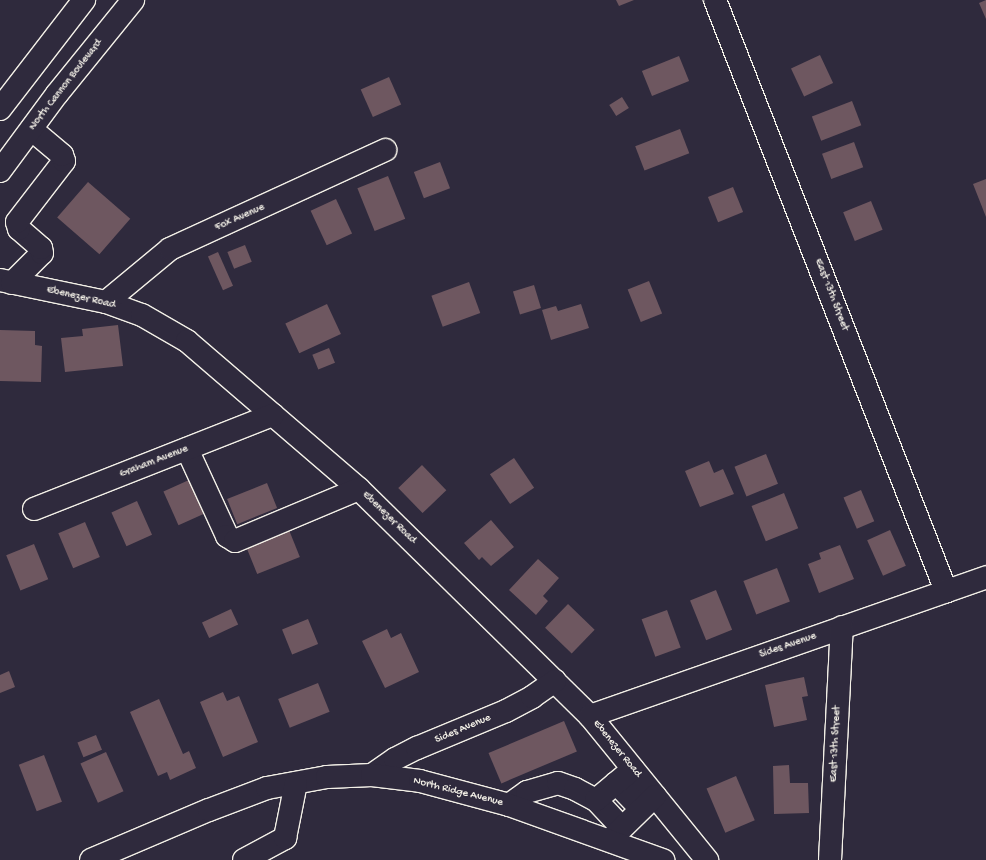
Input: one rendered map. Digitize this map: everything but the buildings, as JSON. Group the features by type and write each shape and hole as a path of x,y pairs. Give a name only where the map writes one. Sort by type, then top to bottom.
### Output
{"street":[{"path":"0,109 84,0"},
{"name":"North Cannon Boulevard","path":"0,171 31,129 133,0"},
{"name":"East 13th Street","path":"715,0 946,591"},
{"path":"6,281 42,253 41,248 19,229 17,222 64,161 62,155 31,129"},
{"name":"Fox Avenue","path":"106,302 170,249 385,150"},
{"name":"Ebenezer Road","path":"6,281 106,302 142,315 188,341 359,489 555,681 590,716 633,769 648,802 707,860"},
{"name":"Graham Avenue","path":"34,509 273,415"},
{"path":"187,449 227,536 235,542 359,489"},
{"name":"Sides Avenue","path":"590,716 986,577"},
{"name":"East 13th Street","path":"830,860 842,628"},
{"name":"Sides Avenue","path":"372,776 395,759 506,710 532,697 555,681"},
{"path":"596,800 633,769"},
{"name":"North Ridge Avenue","path":"91,860 120,855 209,810 267,788 327,777 372,776 420,781 616,834 663,860"},
{"path":"244,860 285,838 296,783"},
{"path":"509,805 527,792 558,783 575,789 596,800 616,834 648,802 616,783"}]}
